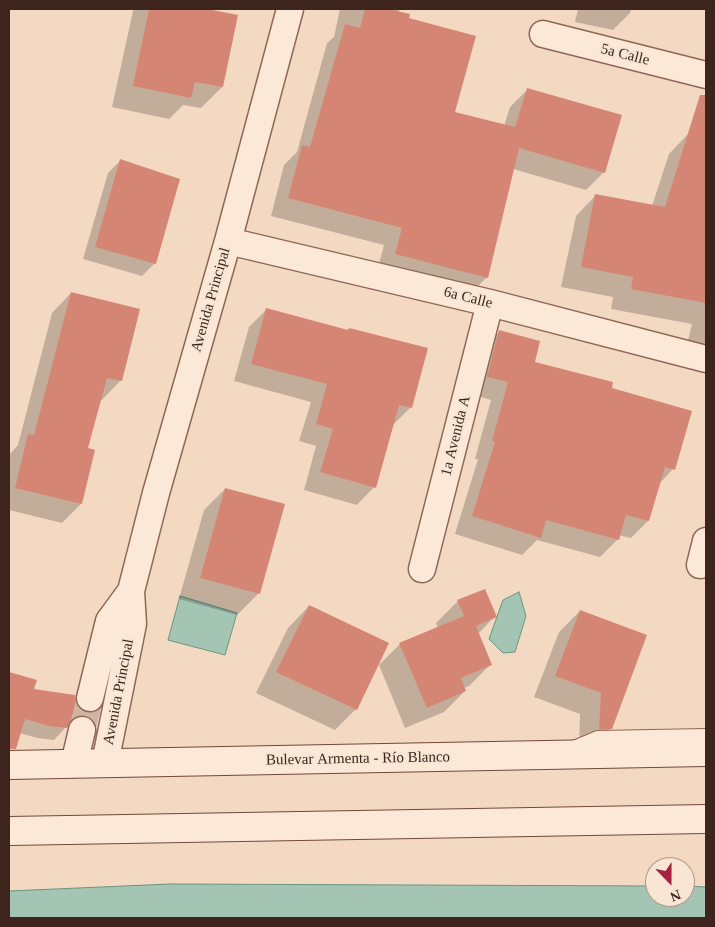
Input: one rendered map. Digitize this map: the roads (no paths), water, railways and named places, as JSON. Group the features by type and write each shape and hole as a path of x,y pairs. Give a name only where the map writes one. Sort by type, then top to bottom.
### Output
{"main road":[{"name":"Bulevar Armenta - Río Blanco","path":"9,765 706,752"},
{"path":"9,831 706,819"}],"street":[{"name":"Avenida Principal","path":"105,763 133,624 131,591 156,493 228,240 290,9"},
{"name":"5a Calle","path":"544,34 706,75"},
{"name":"6a Calle","path":"228,240 490,303 706,359"},
{"name":"1a Avenida A","path":"422,569 490,303"},
{"name":"Avenida Principal","path":"90,698 109,621 131,591"},
{"name":"Avenida Principal","path":"74,764 82,730"}],"lane":[{"path":"560,755 598,738 706,736"}],"tunnel":[{"path":"82,730 90,698"}]}
